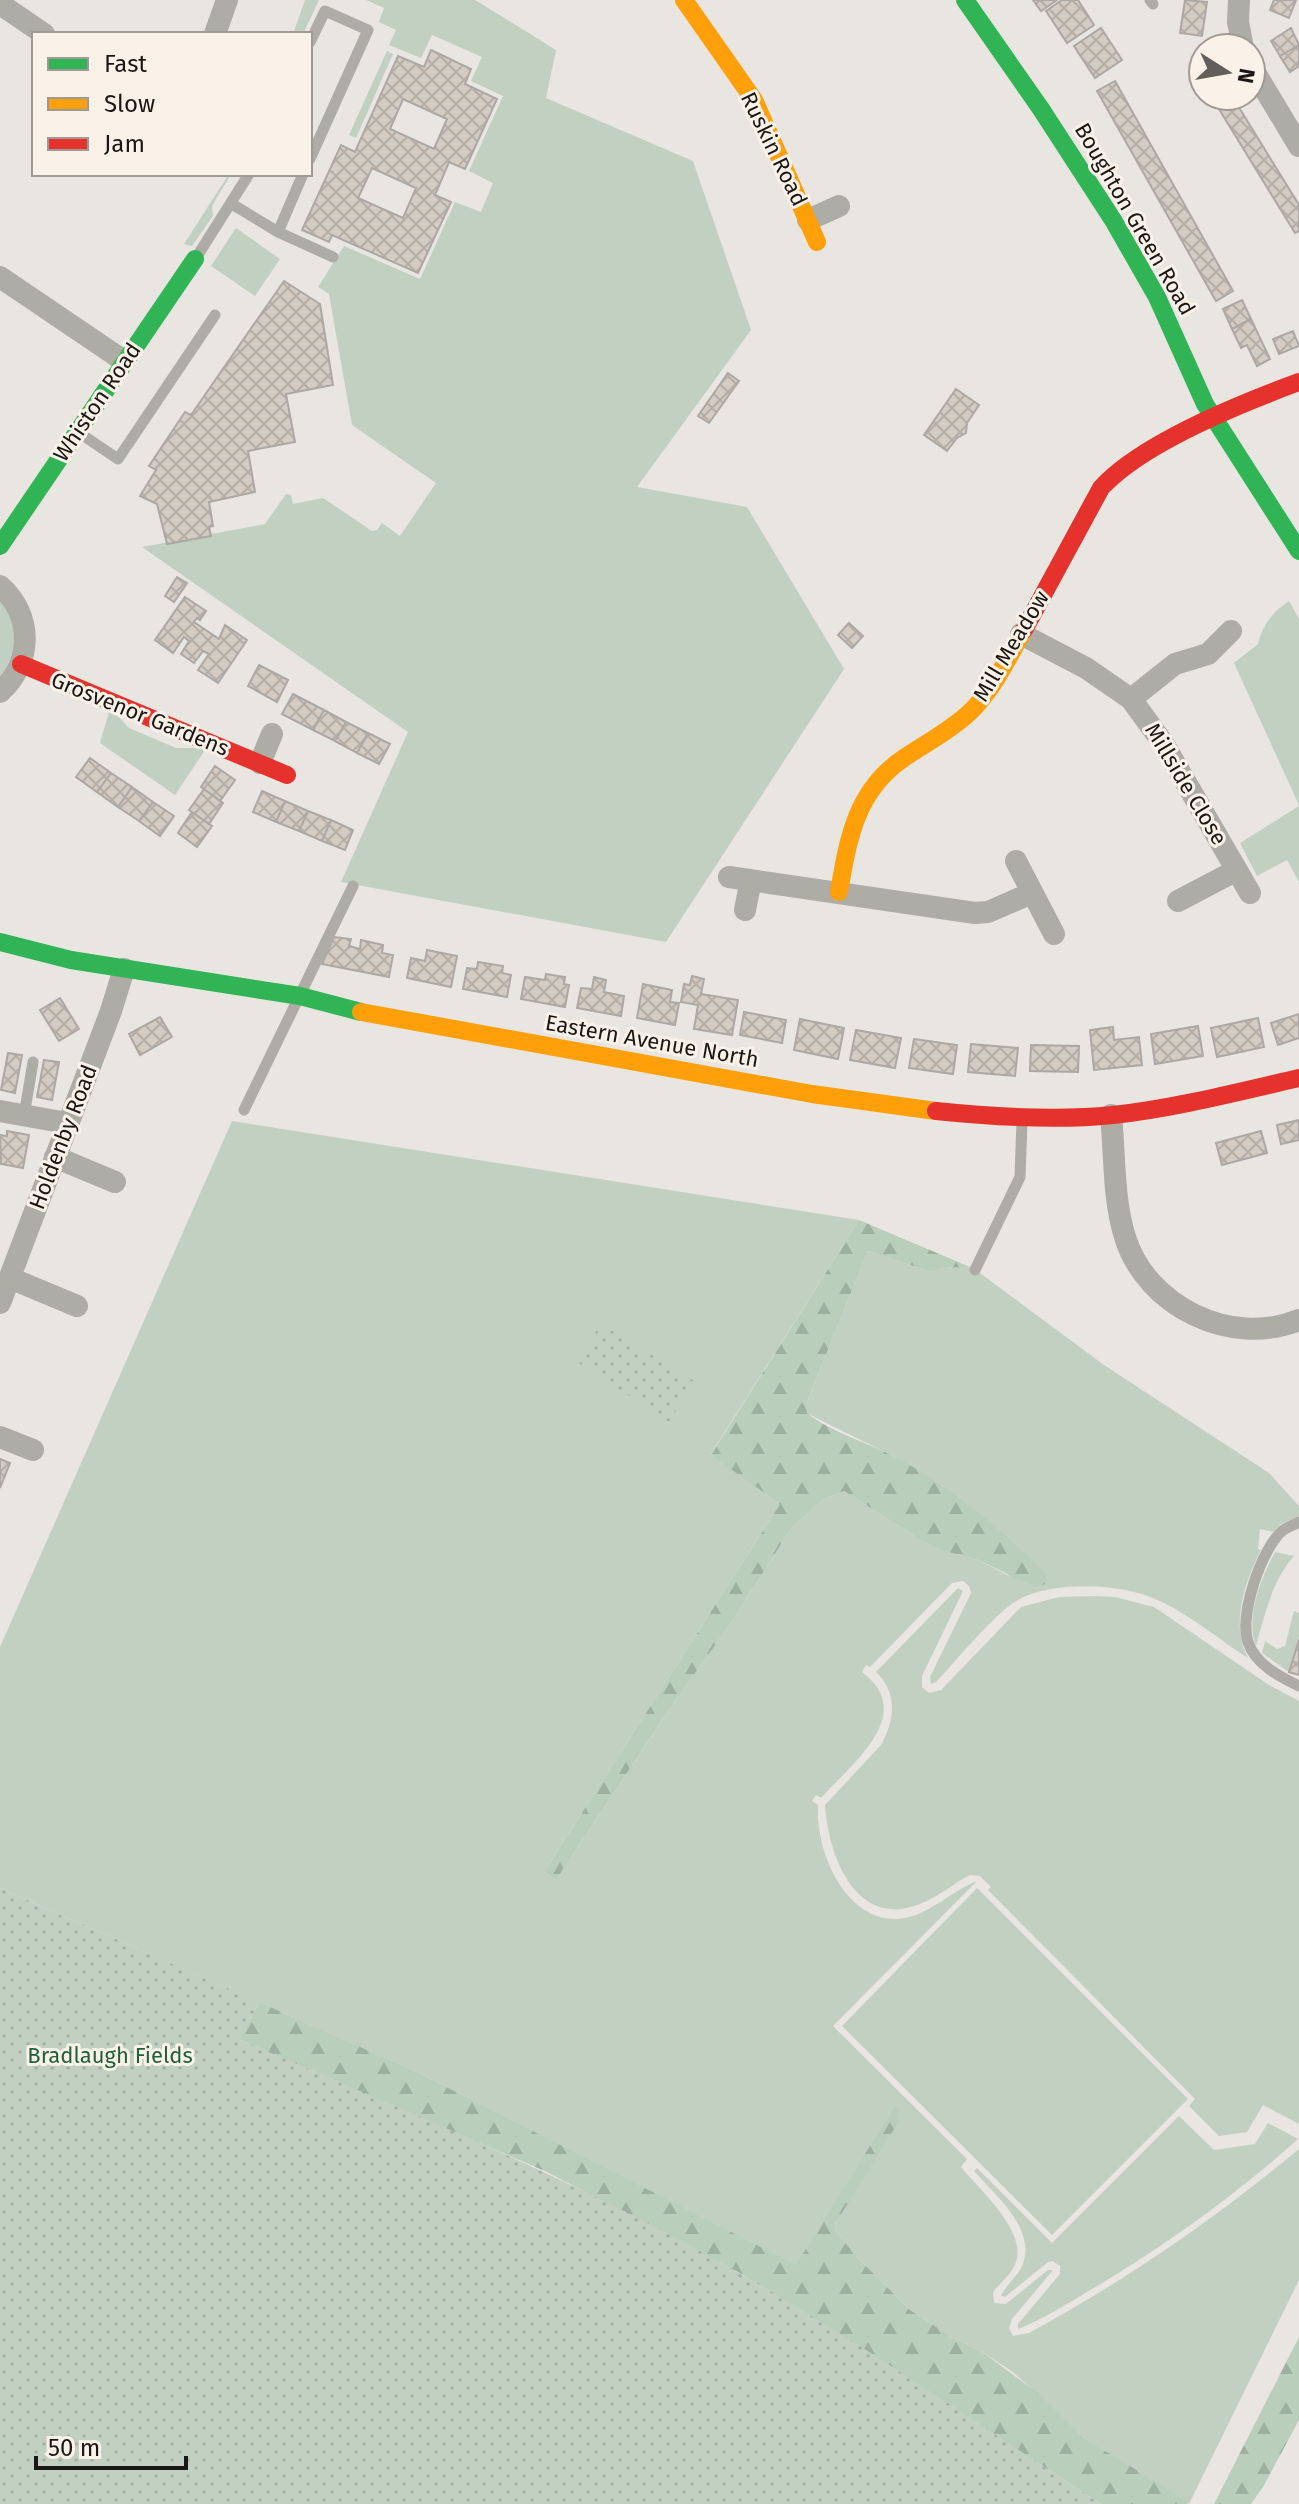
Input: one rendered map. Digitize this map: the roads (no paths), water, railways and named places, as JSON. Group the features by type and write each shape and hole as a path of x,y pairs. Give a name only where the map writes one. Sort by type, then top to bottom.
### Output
{"street":[{"path":"216,32 227,0"},
{"name":"Ruskin Road","path":"684,0 754,100 817,242"},
{"name":"Boughton Green Road","path":"965,0 1041,108 1131,251 1169,321 1191,377 1212,417 1299,551"},
{"path":"1239,0 1240,32"},
{"path":"0,4 41,32"},
{"path":"1267,93 1299,146"},
{"name":"Ruskin Road","path":"808,220 839,206"},
{"name":"Whiston Road","path":"0,546 195,259"},
{"path":"0,277 124,361"},
{"name":"Mill Meadow","path":"839,892 851,823 861,798 879,776 902,758 949,730 970,712 995,681 1101,488 1111,476 1212,417 1299,382"},
{"path":"0,586 13,599 22,615 25,634 21,664 0,692"},
{"name":"Millside Close","path":"1131,699 1175,664 1208,654 1231,631"},
{"name":"Millside Close","path":"1021,634 1086,668 1131,699 1163,743 1250,893"},
{"name":"Grosvenor Gardens","path":"21,664 287,775"},
{"path":"260,763 272,734"},
{"path":"1016,861 1054,934"},
{"name":"Millside Close","path":"1178,901 1237,870"},
{"path":"745,910 740,878 975,913 988,912 1032,893"},
{"name":"Eastern Avenue North","path":"0,942 71,960 300,996 372,1015 773,1087 940,1111 1023,1117 1111,1115 1177,1106 1299,1078"},
{"name":"Holdenby Road","path":"0,1303 111,1011 124,969"},
{"path":"0,1111 67,1123"},
{"path":"1111,1115 1122,1226 1135,1259 1155,1287 1182,1308 1223,1325 1256,1329 1299,1320"},
{"path":"55,1157 115,1182"},
{"path":"10,1278 77,1306"},
{"path":"0,1437 33,1450"}],"lane":[{"path":"312,38 325,11 368,30 312,155"},
{"path":"195,259 248,176"},
{"path":"278,232 302,176"},
{"path":"232,204 278,232 333,257"},
{"path":"77,431 118,459 215,315"},
{"path":"244,1110 353,886"},
{"path":"24,1116 33,1062"},
{"path":"975,1270 1020,1177 1023,1117"},
{"path":"1299,1522 1283,1530 1263,1559 1250,1600 1246,1631 1248,1643 1260,1662 1299,1686"}],"park label":[{"name":"Bradlaugh Fields","path":"110,2055"}]}
